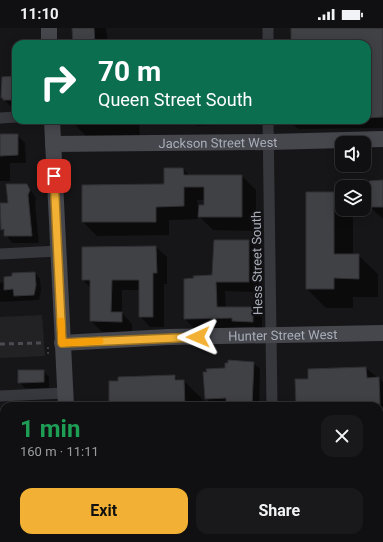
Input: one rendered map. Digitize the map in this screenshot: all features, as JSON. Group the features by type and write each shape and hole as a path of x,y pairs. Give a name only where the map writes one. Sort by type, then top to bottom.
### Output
{"street":[{"path":"49,28 50,40"},
{"path":"268,28 268,40"},
{"path":"0,118 12,117"},
{"path":"0,396 66,400 52,124"},
{"name":"Hess Street South","path":"268,124 272,402"},
{"name":"Jackson Street West","path":"53,144 269,142 383,139"},
{"path":"0,254 58,251"},
{"name":"Hunter Street West","path":"62,343 168,337 272,337 383,333"}],"shaded area":[{"path":"42,315 45,356 0,358 0,317"}],"building":[{"path":"72,28 94,28 95,40 73,40"},
{"path":"291,28 383,28 383,117 371,118 371,40 291,40"},
{"path":"12,76 12,100 3,100 3,98 1,98 2,77"},
{"path":"0,134 18,134 18,155 0,156"},
{"path":"164,168 183,168 184,175 242,175 242,217 198,217 199,205 204,205 204,187 184,187 184,206 156,207 156,222 82,222 82,185 164,184"},
{"path":"383,180 383,207 371,207 371,181"},
{"path":"6,184 27,184 30,190 28,195 32,236 4,236 4,229 1,230 0,203 8,203"},
{"path":"306,192 334,192 334,254 359,254 359,279 334,278 334,289 306,289"},
{"path":"214,240 249,240 249,282 216,282 217,307 253,307 253,322 232,321 232,318 184,319 184,279 194,278 193,276 212,275"},
{"path":"156,246 157,273 153,273 153,317 139,317 139,280 112,280 111,312 122,312 122,322 90,321 90,280 82,280 82,247"},
{"path":"35,272 36,285 34,295 14,296 13,289 4,290 4,277 12,276 12,273"},
{"path":"228,360 254,362 252,402 226,402 226,398 205,399 203,372 207,372 206,369 225,368 225,363 228,363"},
{"path":"366,367 367,378 379,377 380,402 296,402 295,379 308,379 308,369"},
{"path":"18,370 44,370 44,382 18,383"},
{"path":"175,375 175,380 184,380 185,402 109,402 109,381 118,381 118,377"}],"railway":[{"path":"0,344 41,343"}],"slow traffic":[{"path":"61,321 62,343 100,341"}],"route":[{"path":"54,176 62,343 168,337 198,337"}]}
